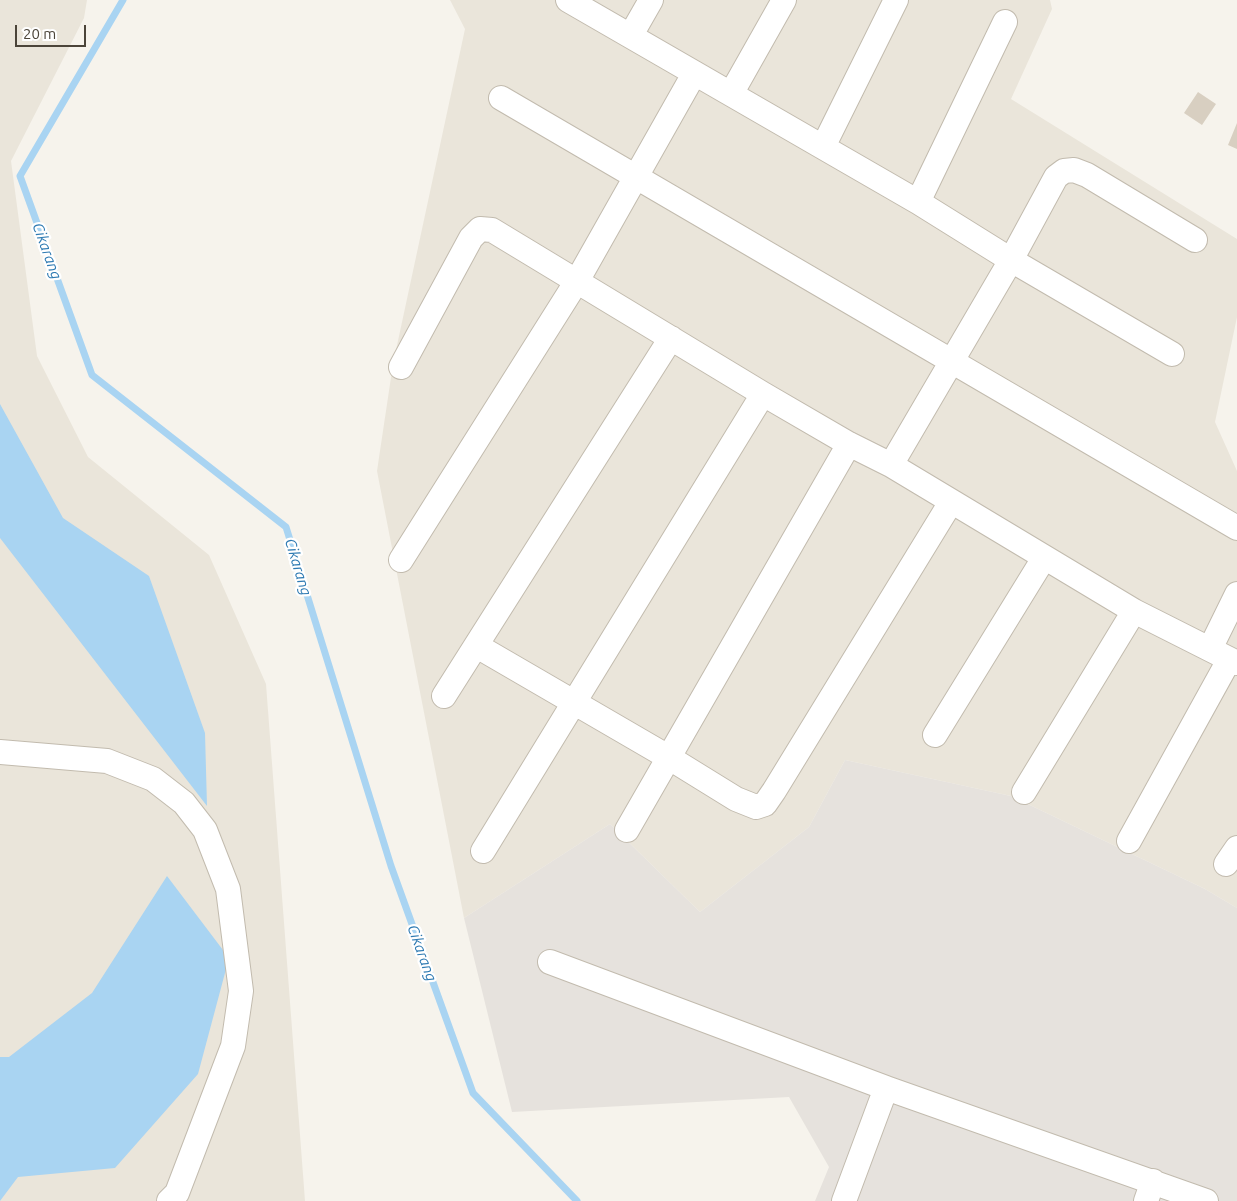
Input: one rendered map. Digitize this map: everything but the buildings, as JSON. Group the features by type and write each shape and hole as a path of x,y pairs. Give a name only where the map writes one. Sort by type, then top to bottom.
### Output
{"street":[{"path":"568,0 918,202 1011,260 1172,354"},
{"path":"631,35 651,0"},
{"path":"731,94 784,0"},
{"path":"823,147 896,0"},
{"path":"918,202 1005,22"},
{"path":"401,560 577,281 694,74"},
{"path":"501,98 1237,528"},
{"path":"891,465 1011,260 1056,177 1064,171 1074,170 1086,175 1195,240"},
{"path":"401,368 471,238 480,230 492,230 763,394 849,444 891,465 1134,611 1225,657"},
{"path":"444,696 671,338"},
{"path":"484,850 763,394"},
{"path":"627,830 849,444"},
{"path":"477,646 668,756 746,804 756,807 765,804 950,502"},
{"path":"935,735 1044,558"},
{"path":"1128,841 1225,657 1237,594"},
{"path":"1024,792 1134,611"},
{"path":"1,756 107,761 153,779 184,803 205,830 228,889 242,991 233,1046 174,1198"},
{"path":"550,962 886,1088 1149,1191 1206,1201"},
{"path":"844,1201 886,1088"}],"shaded area":[{"path":"0,0 87,0 84,18 11,161 37,356 88,457 209,555 266,684 305,1201 0,1201"},
{"path":"450,0 1050,0 1052,9 1011,99 1237,239 1237,317 1215,422 1237,471 1237,908 1205,889 1011,796 845,760 809,827 700,912 610,824 464,918 377,471 393,364 465,29"},
{"path":"845,760 1011,796 1205,889 1237,908 1237,1201 815,1201 829,1167 789,1097 512,1112 464,918 610,824 700,912 809,827"}],"water":[{"path":"0,404 63,518 149,576 205,733 207,806 0,538"},
{"path":"167,876 229,958 198,1074 115,1168 18,1177 0,1201 0,1057 9,1057 92,993"}],"waterway":[{"name":"Cikarang","path":"123,0 20,176 92,375 286,527 391,866 473,1093 577,1201"}]}
